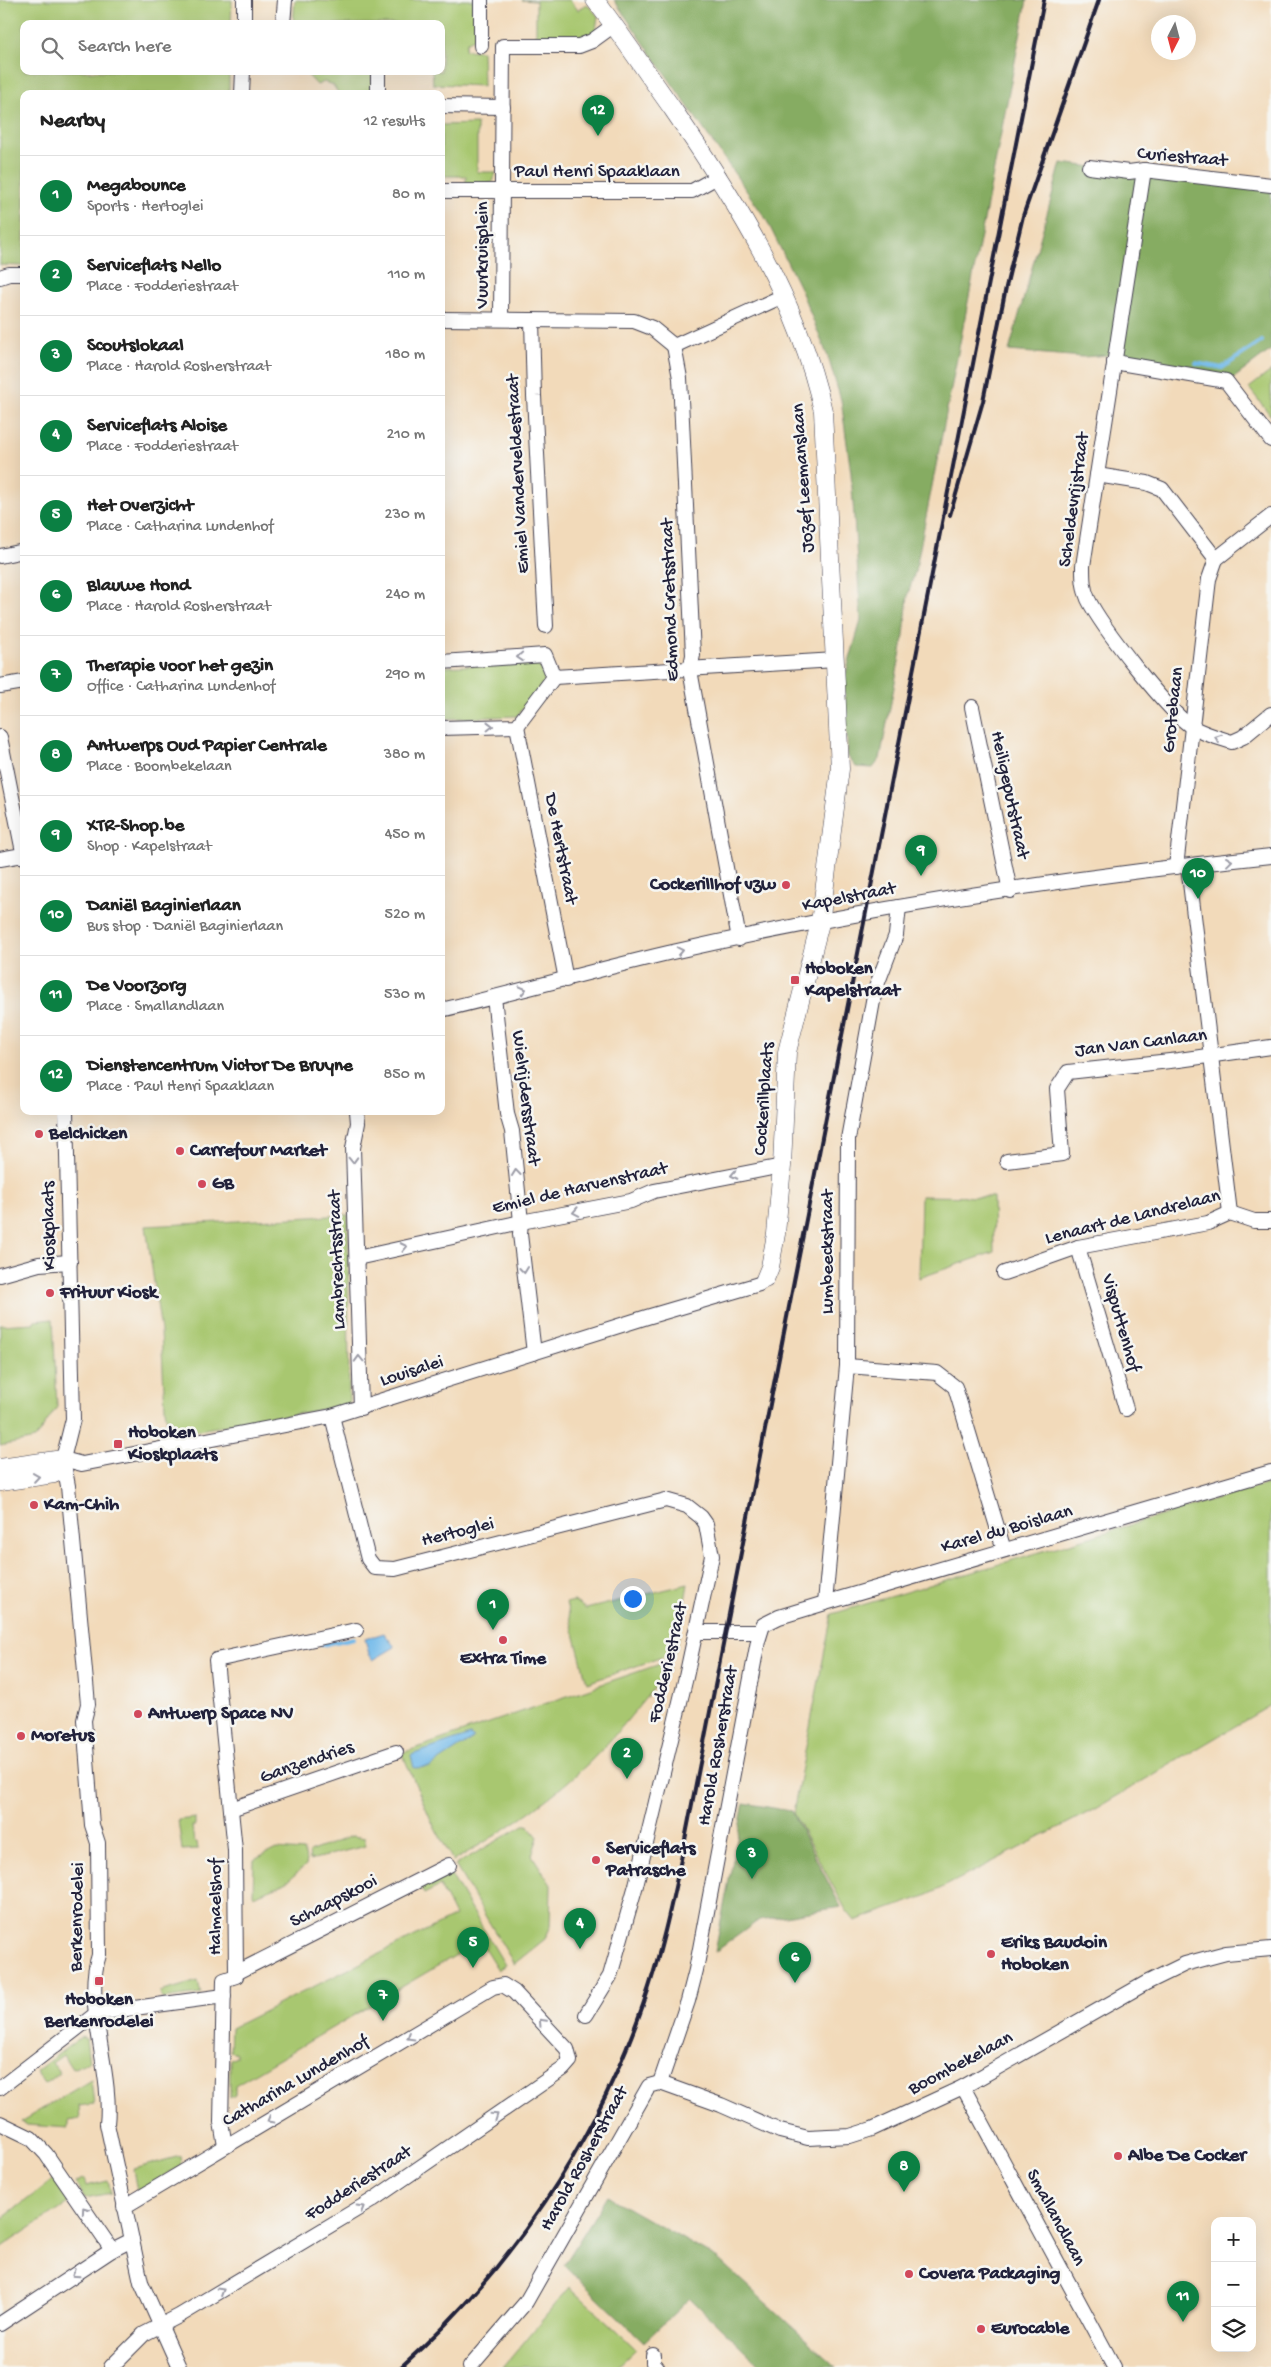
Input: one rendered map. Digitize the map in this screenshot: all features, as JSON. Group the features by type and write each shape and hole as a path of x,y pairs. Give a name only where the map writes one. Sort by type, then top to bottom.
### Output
{"street":[{"path":"244,0 244,20"},
{"path":"284,0 284,20"},
{"path":"481,0 476,46 579,46 592,41 614,25"},
{"name":"Jozef Leemanslaan","path":"595,0 719,176 759,245 783,296 816,378 823,411 840,769 820,923"},
{"name":"Paul Henri Spaaklaan","path":"502,192 503,46"},
{"path":"242,90 243,75"},
{"path":"378,75 378,90"},
{"path":"445,106 503,107"},
{"name":"Curiestraat","path":"1089,167 1129,172 1144,170 1271,185"},
{"name":"Scheldevrijstraat","path":"1144,170 1083,566 1084,587 1088,598 1104,624 1167,704 1192,727"},
{"name":"Paul Henri Spaaklaan","path":"445,191 692,191 719,176"},
{"name":"Vuurkruisplein","path":"501,319 502,192"},
{"path":"0,277 9,274 20,274"},
{"path":"445,319 634,321 652,328 674,346 783,296"},
{"name":"Emiel Vanderveldestraat","path":"532,320 546,626"},
{"name":"Edmond Cretsstraat","path":"674,346 680,378 693,655 690,670 739,939"},
{"path":"1114,362 1226,381 1271,440"},
{"path":"1097,476 1147,483 1162,489 1216,559 1271,516"},
{"path":"0,556 20,552"},
{"name":"Grotebaan","path":"1216,559 1208,580 1192,727 1182,866 1210,1055 1230,1213"},
{"path":"445,662 545,655 554,677"},
{"path":"445,728 517,726 554,677 836,660"},
{"path":"0,686 20,683"},
{"name":"Heiligeputstraat","path":"972,707 1010,891"},
{"path":"1192,727 1232,742 1268,721"},
{"name":"De Hertstraat","path":"517,726 566,980"},
{"path":"0,737 20,835"},
{"path":"0,859 20,856"},
{"name":"Kapelstraat","path":"445,1009 667,954 899,907 1182,866 1271,856"},
{"name":"Lumbeeckstraat","path":"825,1603 847,1366 848,1139 875,990 896,935 899,907"},
{"name":"Cockerillplaats","path":"764,1279 770,1267 776,1234 782,1166 787,1052 820,923"},
{"name":"Wielrijdersstraat","path":"494,998 507,1114 512,1131 521,1222 520,1234 534,1353"},
{"name":"Jan Van Canlaan","path":"1007,1161 1062,1154 1057,1089 1068,1072 1179,1060 1271,1047"},
{"name":"Kioskplaats","path":"63,1459 73,1419 66,1115"},
{"name":"Lambrechtsstraat","path":"357,1115 358,1123 353,1148 361,1408"},
{"name":"Emiel de Harvenstraat","path":"357,1258 521,1222 632,1201 654,1191 782,1166"},
{"name":"Lenaart de Landrelaan","path":"1004,1272 1078,1247 1208,1223 1230,1213 1254,1222 1271,1221"},
{"name":"Visputtenhof","path":"1078,1247 1126,1409"},
{"path":"0,1275 39,1264 70,1262"},
{"name":"Louisalei","path":"63,1459 82,1464 332,1416 759,1284 764,1279"},
{"path":"847,1366 937,1373 955,1387 1004,1550"},
{"name":"Hertoglei","path":"332,1416 368,1558 375,1568 395,1568 666,1500 687,1506 701,1517"},
{"path":"0,1468 63,1459 61,1468 54,1474 0,1482"},
{"name":"Berkenrodelei","path":"63,1459 68,1486 88,1704 84,1720 92,1825 98,1843 99,1955 94,1969 97,2013 109,2104 107,2124 141,2282 179,2367"},
{"name":"Karel du Boislaan","path":"760,1632 763,1625 770,1621 825,1603 1271,1472"},
{"name":"Fodderiestraat","path":"586,2015 610,1976 624,1929 696,1632 712,1556 706,1524 701,1517"},
{"name":"Halmaelshof","path":"225,2146 221,2122 224,1980 236,1976 235,1850 216,1660 356,1630"},
{"path":"696,1632 760,1632"},
{"name":"Harold Rosherstraat","path":"470,2367 526,2302 644,2091 649,2086 660,2083 683,2016 696,1970 760,1632"},
{"name":"Ganzendries","path":"231,1809 396,1752"},
{"name":"Schaapskooi","path":"236,1972 449,1865"},
{"name":"Boombekelaan","path":"660,2083 780,2131 808,2138 826,2139 850,2136 872,2129 963,2087 1146,1983 1185,1964 1226,1953 1271,1949"},
{"name":"Catharina Lundenhof","path":"124,2207 498,1986 503,1985 514,1992 567,2049 570,2061"},
{"path":"0,2088 97,2013 224,1996"},
{"name":"Fodderiestraat","path":"111,2367 144,2334 180,2316 372,2201 564,2069 570,2061"},
{"name":"Smallandlaan","path":"963,2087 1114,2367"},
{"path":"0,2123 31,2138 46,2154 112,2250"},
{"path":"0,2324 112,2250 132,2240"}],"green space":[{"path":"0,0 232,0 231,20 20,20 20,75 229,75 229,90 20,90 20,266 0,265"},
{"path":"295,0 353,2 361,0 476,0 476,37 466,43 465,50 482,51 483,86 433,84 432,75 445,75 445,20 293,20"},
{"path":"522,0 570,0 578,10 587,4 598,16 596,30 580,39 536,41 536,1"},
{"path":"614,0 1027,0 916,568 908,595 904,636 880,759 873,768 856,767 848,757 844,680 861,620 851,473 841,400 828,357 800,288 766,219"},
{"path":"308,75 372,75 371,90 336,90 333,85 324,82 317,85"},
{"path":"477,124 477,172 496,172 493,182 486,185 466,184 466,176 445,176 445,125"},
{"path":"1061,163 1271,189 1271,350 1234,378 1120,354 1083,357 1009,351"},
{"path":"1271,371 1271,416 1249,388"},
{"path":"531,663 542,669 545,681 517,716 445,719 445,667"},
{"path":"921,1196 993,1197 994,1252 919,1278"},
{"path":"348,1215 349,1405 169,1435 165,1409 161,1331 146,1226"},
{"path":"53,1319 57,1407 35,1439 0,1446 0,1325 34,1323 34,1321"},
{"path":"1271,1483 1271,1705 1095,1809 928,1895 855,1921 846,1910 793,1813 832,1614"},
{"path":"688,1584 677,1647 674,1653 587,1683 566,1603 574,1601 586,1609"},
{"path":"666,1662 670,1669 591,1761 549,1797 518,1820 453,1861 431,1820 402,1753"},
{"path":"744,1803 791,1811 841,1907 759,1920 715,1952"},
{"path":"195,1818 195,1826 192,1826 194,1842 197,1842 198,1849 182,1850 178,1820"},
{"path":"524,1825 528,1825 538,1837 532,1855 551,1885 550,1928 545,1939 514,1964 455,1865"},
{"path":"352,1836 365,1838 365,1846 310,1860 309,1852"},
{"path":"276,1849 303,1851 307,1860 306,1865 284,1884 253,1896 254,1860"},
{"path":"448,1870 505,1965 498,1970 480,1941 235,2085 235,2095 230,2098 230,2060 236,2057 236,2053 230,2051 231,2028 455,1916 440,1886 424,1894 419,1884"},
{"path":"198,1981 201,1994 162,1999 160,1992"},
{"path":"81,2037 86,2039 89,2062 72,2069 63,2055 52,2063 60,2073 45,2084 36,2071"},
{"path":"91,2080 94,2104 79,2106 80,2119 68,2121 68,2128 27,2125 20,2122"},
{"path":"180,2156 181,2166 137,2192 133,2169"},
{"path":"84,2178 86,2186 108,2181 111,2193 85,2198 75,2183"},
{"path":"54,2179 71,2201 0,2248 0,2214 3,2218"},
{"path":"607,2196 718,2259 836,2367 762,2367 690,2298 644,2342 564,2265"},
{"path":"570,2287 636,2349 617,2367 503,2367"}],"water":[{"path":"384,1633 395,1647 373,1660 369,1654 365,1639"},
{"path":"470,1735 474,1738 430,1767 414,1768 411,1755"}],"waterway":[{"path":"1196,363 1222,368 1262,341"},
{"path":"322,1645 354,1638"}],"railway":[{"path":"401,2367 441,2329 479,2288 513,2246 545,2201 574,2155 600,2107 623,2057 643,2005 661,1948 683,1850 1044,0"},
{"path":"950,515 983,401 1006,287 1023,216 1099,0"}],"place":[{"name":"Dienstencentrum Victor De Bruyne","path":"598,136"},
{"name":"XTR-Shop.be","path":"921,876"},
{"name":"Cockerillhof vzw","path":"786,885"},
{"name":"Daniël Baginierlaan","path":"1198,899"},
{"name":"Hoboken Kapelstraat","path":"795,980"},
{"name":"Belchicken","path":"39,1134"},
{"name":"Carrefour Market","path":"180,1151"},
{"name":"GB","path":"202,1184"},
{"name":"Frituur Kiosk","path":"50,1293"},
{"name":"Hoboken Kioskplaats","path":"118,1444"},
{"name":"Kam-Chih","path":"34,1505"},
{"name":"Megabounce","path":"493,1630"},
{"name":"Extra Time","path":"503,1640"},
{"name":"Antwerp Space NV","path":"138,1714"},
{"name":"Moretus","path":"21,1736"},
{"name":"Serviceflats Nello","path":"627,1779"},
{"name":"Serviceflats Patrasche","path":"596,1860"},
{"name":"Scoutslokaal","path":"752,1879"},
{"name":"Serviceflats Aloise","path":"580,1949"},
{"name":"Eriks Baudoin Hoboken","path":"991,1954"},
{"name":"Het Overzicht","path":"473,1968"},
{"name":"Hoboken Berkenrodelei","path":"99,1981"},
{"name":"Blauwe Hond","path":"795,1983"},
{"name":"Therapie voor het gezin","path":"383,2021"},
{"name":"Albe De Cocker","path":"1118,2156"},
{"name":"Antwerps Oud Papier Centrale","path":"904,2192"},
{"name":"Covera Packaging","path":"909,2274"},
{"name":"De Voorzorg","path":"1183,2322"},
{"name":"Eurocable","path":"981,2329"}]}
